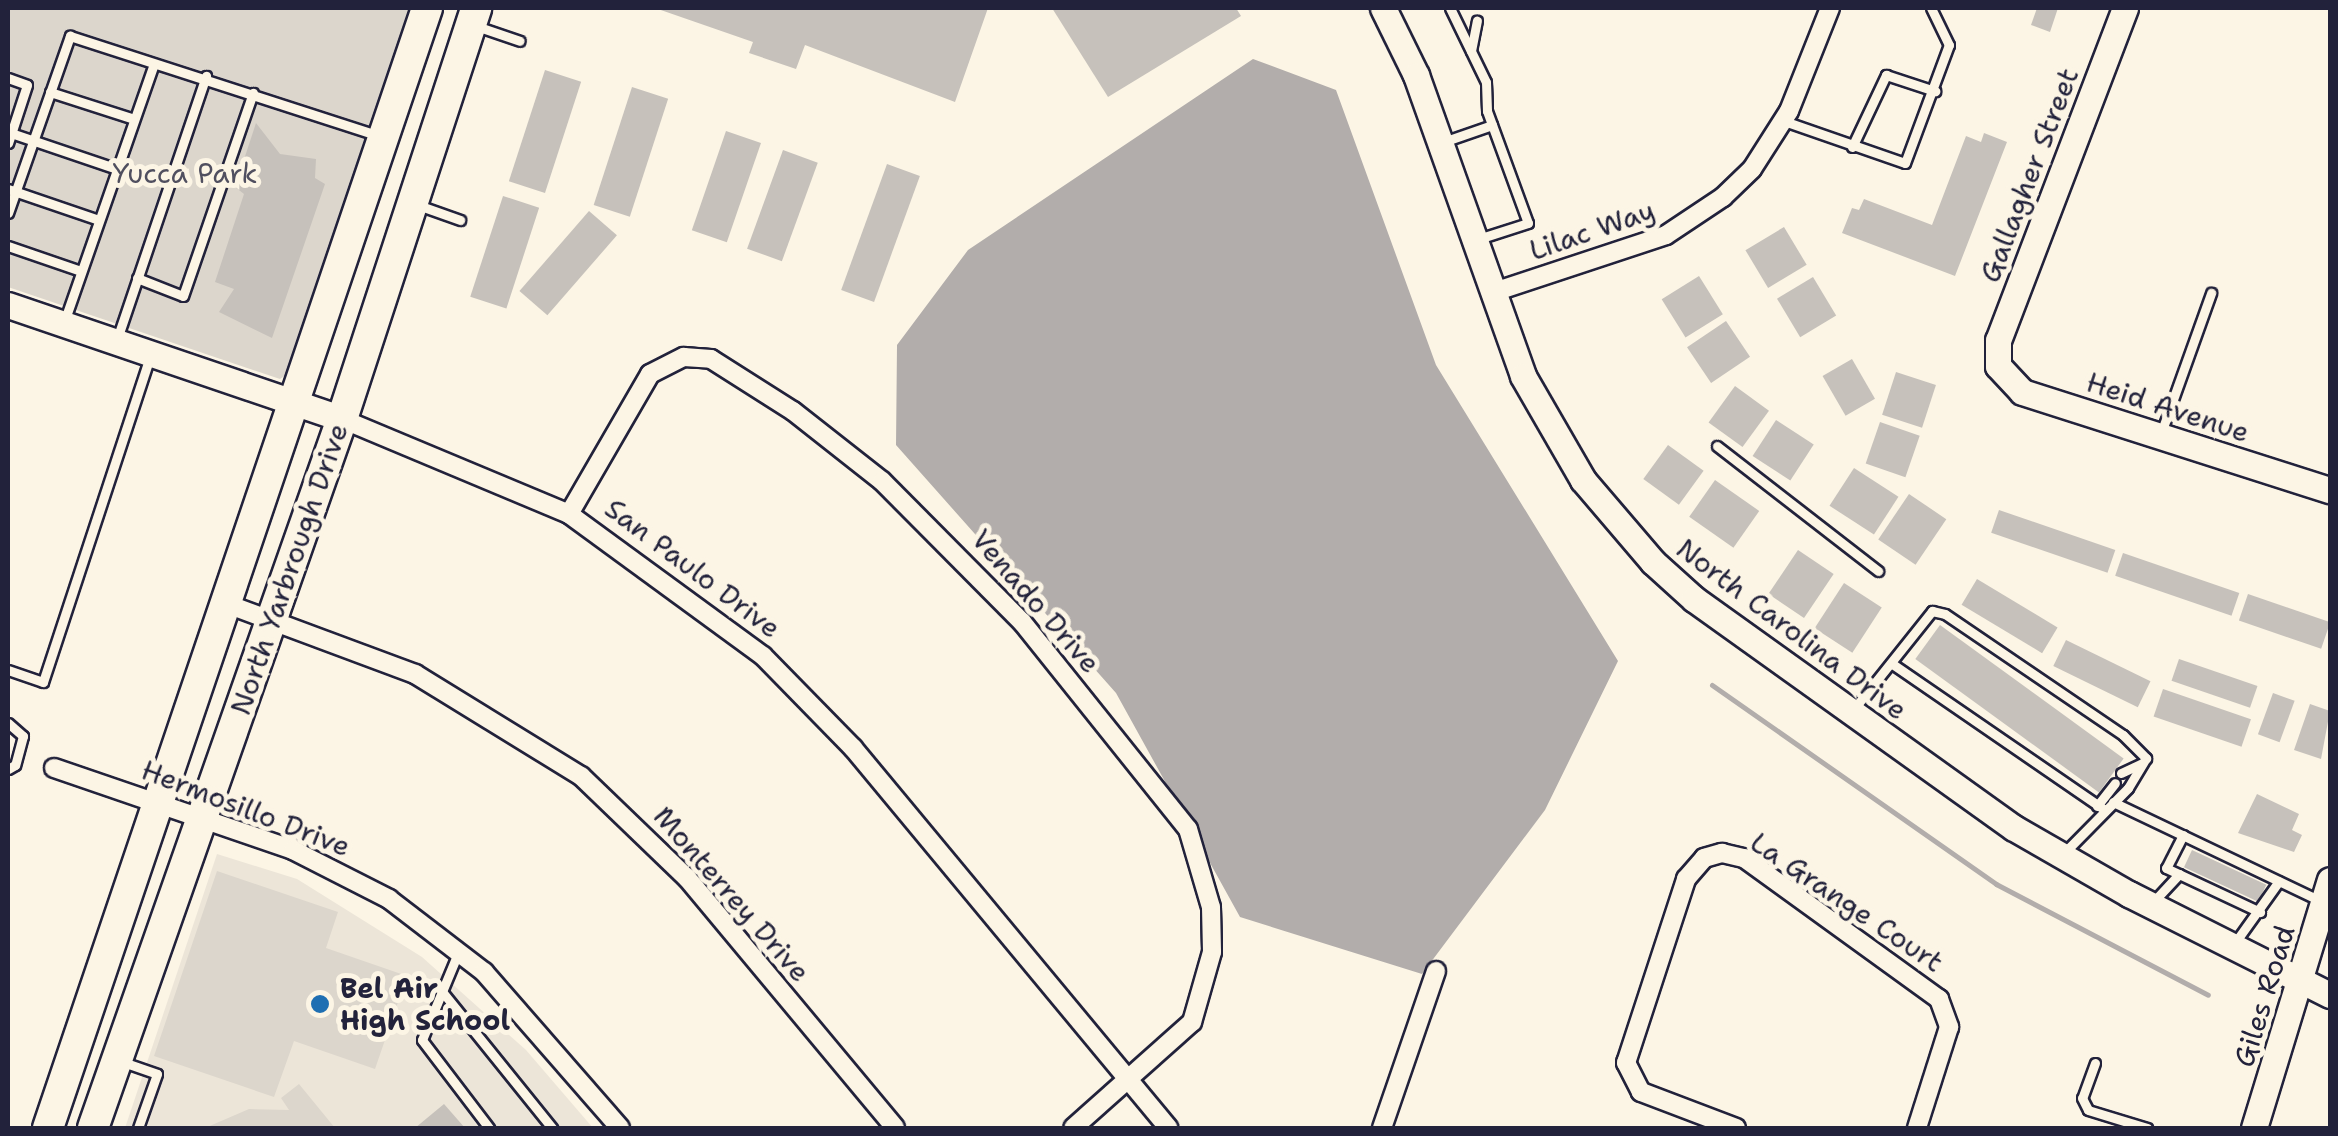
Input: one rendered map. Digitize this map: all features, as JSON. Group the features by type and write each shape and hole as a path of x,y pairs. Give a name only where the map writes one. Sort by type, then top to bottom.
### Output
{"main road":[{"name":"North Yarbrough Drive","path":"48,1128 427,8"},
{"name":"North Carolina Drive","path":"1383,8 1439,143 1490,292 1550,429 1616,522 1694,599 2061,856 2330,995"},
{"name":"Gallagher Street","path":"1998,366 1998,340 2125,8"},
{"name":"North Yarbrough Drive","path":"93,1128 342,419 474,16"},
{"path":"366,188 413,204"},
{"name":"San Paulo Drive","path":"8,305 342,419"},
{"name":"Heid Avenue","path":"1998,366 2022,392 2330,490"},
{"name":"Giles Road","path":"2254,1128 2327,891"}],"street":[{"name":"Lilac Way","path":"1490,292 1601,259 1696,218 1752,169 1784,121 1830,8"},
{"name":"Venado Drive","path":"569,514 642,383 663,365 695,356 726,365 793,411 928,522 1022,622 1123,744 1188,829 1204,871 1212,932 1198,1007 1176,1040 1074,1128"},
{"name":"San Paulo Drive","path":"342,419 569,514 713,614 794,686 1168,1128"},
{"name":"Monterrey Drive","path":"227,604 415,674 581,776 687,878 895,1128"},
{"name":"Hermosillo Drive","path":"54,768 201,816 344,873 460,951 528,1016 620,1128"},
{"name":"La Grange Court","path":"1736,1128 1641,1092 1626,1063 1686,879 1704,858 1722,853 1744,858 1939,999 1950,1027 1918,1128"},
{"path":"1382,1128 1436,971"}],"lane":[{"path":"1450,8 1486,82 1492,125 1528,223 1473,241"},
{"path":"1784,121 1905,163 1935,91 1948,45 1930,8"},
{"path":"474,16 520,41"},
{"path":"1471,51 1477,20"},
{"path":"8,213 11,191 70,36 154,64 206,76 383,138"},
{"path":"63,324 154,64"},
{"path":"1852,147 1886,75 1935,91"},
{"path":"116,342 206,76"},
{"path":"8,78 27,85 9,136 33,140 117,169"},
{"path":"50,92 134,119"},
{"path":"137,278 183,296 253,93"},
{"path":"1439,143 1492,125"},
{"path":"11,191 99,220"},
{"path":"413,204 460,220"},
{"path":"8,246 82,271"},
{"path":"2160,436 2211,294"},
{"path":"8,670 43,682 152,354"},
{"path":"1717,446 1878,571"},
{"path":"1851,712 1932,611 1945,614 2123,736 2146,758 2113,802 2101,808"},
{"path":"1890,663 2101,808"},
{"path":"8,723 24,736 15,765 8,769"},
{"path":"2061,856 2101,808 2118,778 2142,763"},
{"path":"2113,802 2253,874 2327,891"},
{"path":"2183,836 2166,868 2197,878 2260,912"},
{"path":"2150,905 2179,874"},
{"path":"2233,946 2279,881"},
{"path":"460,951 424,1031 424,1051 489,1128"},
{"path":"440,989 552,1128"},
{"path":"116,1060 157,1074 138,1128"},
{"path":"2095,1063 2082,1098 2088,1110 2147,1128"}],"shaded area":[{"path":"1253,59 1336,90 1436,365 1618,661 1545,810 1422,974 1240,917 1116,693 896,445 897,345 968,250"},
{"name":"Bel Air High School","path":"217,854 297,879 422,957 526,1050 593,1128 125,1128"}],"green space":[{"name":"Yucca Park","path":"8,8 417,8 296,368 280,379 8,287"},
{"path":"217,871 338,912 326,948 407,976 375,1069 294,1041 274,1097 154,1056"},
{"path":"299,1084 335,1128 205,1128 249,1109 289,1110 281,1098"}],"building":[{"path":"655,8 988,8 955,102 805,45 796,69 749,53 753,42"},
{"path":"1052,8 1236,8 1241,16 1108,97"},
{"path":"2037,8 2058,8 2050,32 2031,25"},
{"path":"545,70 581,82 545,193 509,181"},
{"path":"632,87 668,99 630,217 594,205"},
{"path":"256,123 280,154 316,159 315,178 325,184 272,338 219,312 234,289 215,282 244,194 235,187"},
{"path":"726,131 761,143 727,242 692,230"},
{"path":"1984,133 2007,142 1955,276 1842,233 1852,208 1859,210 1864,199 1932,225 1966,136 1981,142"},
{"path":"783,150 818,163 782,261 747,249"},
{"path":"887,164 920,176 874,302 841,290"},
{"path":"503,196 539,208 506,309 470,297"},
{"path":"589,211 617,235 547,315 519,291"},
{"path":"1784,227 1807,265 1768,288 1745,250"},
{"path":"1699,276 1723,314 1686,337 1662,299"},
{"path":"1813,277 1836,316 1800,337 1777,299"},
{"path":"1726,321 1750,357 1711,383 1687,347"},
{"path":"1852,359 1875,399 1846,416 1823,376"},
{"path":"1896,372 1936,385 1922,428 1882,415"},
{"path":"1735,386 1769,411 1743,447 1709,422"},
{"path":"1776,420 1814,445 1790,481 1753,456"},
{"path":"1880,422 1920,436 1905,477 1866,464"},
{"path":"1668,445 1704,471 1679,505 1643,479"},
{"path":"1854,468 1898,497 1874,535 1829,506"},
{"path":"1715,480 1759,511 1733,548 1689,517"},
{"path":"1909,494 1946,519 1916,565 1878,540"},
{"path":"1999,510 2115,550 2107,573 1991,533"},
{"path":"1798,550 1834,574 1804,618 1768,594"},
{"path":"2123,553 2239,593 2231,616 2115,576"},
{"path":"1977,579 2058,627 2042,653 1962,605"},
{"path":"1844,583 1882,608 1852,653 1815,628"},
{"path":"2248,594 2330,622 2321,649 2239,620"},
{"path":"1940,625 2124,758 2099,792 1915,659"},
{"path":"2066,640 2150,681 2138,707 2053,666"},
{"path":"2179,659 2257,686 2250,708 2172,681"},
{"path":"2163,689 2251,719 2241,747 2154,716"},
{"path":"2273,693 2295,701 2280,742 2258,734"},
{"path":"2310,704 2330,711 2321,759 2294,750"},
{"path":"2257,794 2299,814 2292,830 2302,835 2294,852 2238,833"},
{"path":"2192,850 2266,885 2258,902 2184,867"},
{"path":"444,1104 465,1128 415,1128"}],"waterway":[{"path":"1712,685 1996,884 2208,995"}],"place":[{"name":"Bel Air High School","path":"320,1004"}]}
